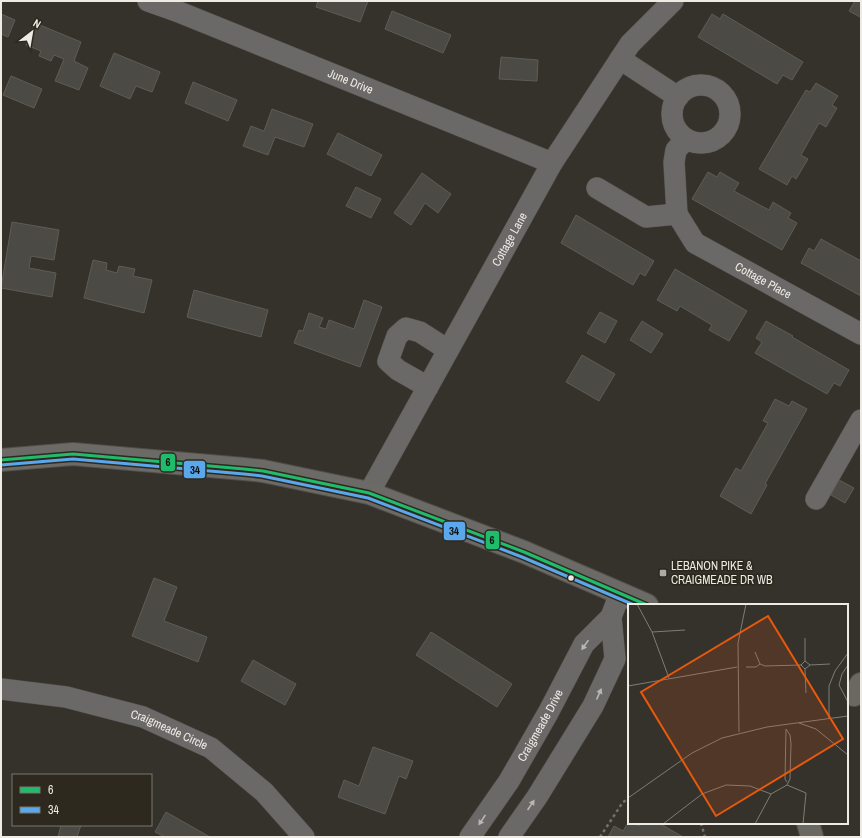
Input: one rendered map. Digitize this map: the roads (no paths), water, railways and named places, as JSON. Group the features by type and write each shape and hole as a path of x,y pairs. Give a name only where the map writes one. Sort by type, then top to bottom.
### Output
{"highway":[{"path":"808,824 812,837"}],"main road":[{"path":"1,460 73,454 257,470 369,493 524,552 645,604"}],"street":[{"name":"June Drive","path":"148,1 180,7 552,163"},
{"name":"Cottage Lane","path":"369,493 552,163 630,44 673,1"},
{"path":"620,60 678,97"},
{"path":"703,85 713,88 721,93 727,100 730,109 730,119 727,128 714,141 695,143 686,139 676,128 672,115 674,105 678,97 685,90 703,85"},
{"name":"Cottage Place","path":"686,139 676,150 674,162 677,214 695,243 861,334"},
{"path":"597,188 646,217 677,214"},
{"path":"428,387 398,370 388,361 397,336 406,328 420,332 448,350"},
{"path":"816,499 861,420"},
{"name":"Craigmeade Drive","path":"470,837 509,780 548,713 584,644 611,616 620,593"},
{"name":"Craigmeade Drive","path":"509,837 537,797 593,706 614,658 611,616"},
{"name":"Craigmeade Circle","path":"1,689 66,697 143,717 211,748 264,792 304,837"}],"place":[{"name":"LEBANON PIKE & CRAIGMEADE DR WB","path":"663,573"}]}
